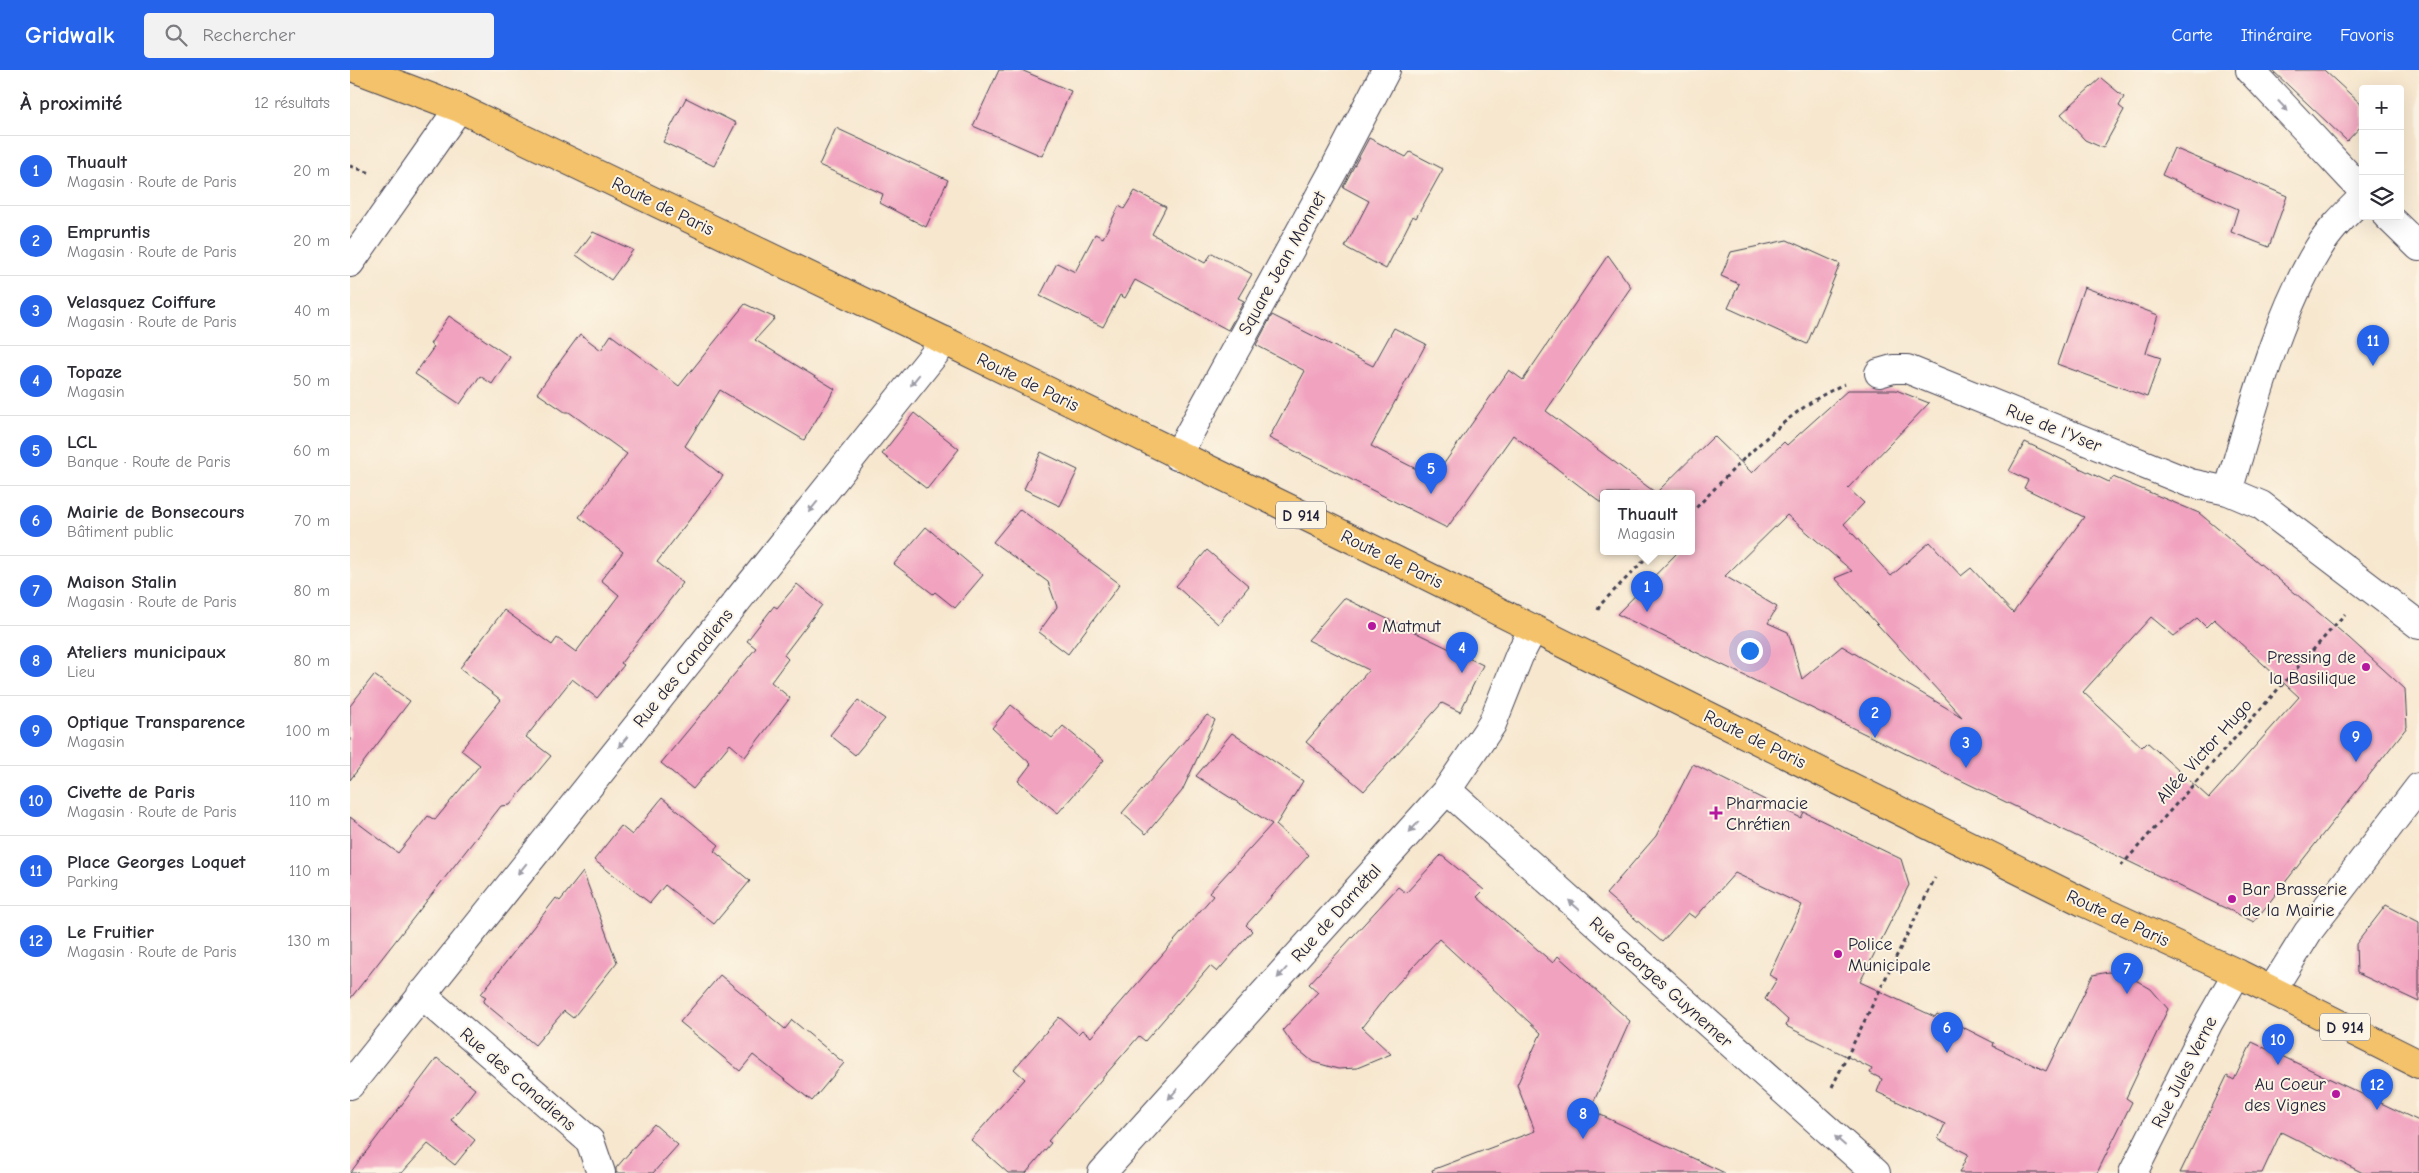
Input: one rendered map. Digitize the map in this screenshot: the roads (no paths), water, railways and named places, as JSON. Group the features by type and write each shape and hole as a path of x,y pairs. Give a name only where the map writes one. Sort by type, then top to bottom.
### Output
{"main road":[{"name":"Route de Paris","path":"359,70 459,108 945,341 2086,903 2237,973 2419,1064"}],"street":[{"name":"Square Jean Monnet","path":"1177,456 1336,166 1386,70"},
{"path":"2250,70 2359,187"},
{"path":"350,262 459,108"},
{"path":"2228,492 2253,409 2285,318 2298,288 2318,249 2336,225 2359,201"},
{"path":"2391,220 2419,247"},
{"name":"Rue des Canadiens","path":"350,1085 945,341"},
{"name":"Rue de l'Yser","path":"1879,373 1893,369 1906,370 2190,483 2228,492 2261,505 2419,625"},
{"name":"Rue de Darnétal","path":"1102,1173 1447,790 1492,724 1519,656 1533,629"},
{"path":"2272,990 2308,932 2419,786"},
{"name":"Rue Georges Guynemer","path":"1447,790 1876,1173"},
{"name":"Rue Jules Verne","path":"2134,1173 2209,1022 2237,973"},
{"name":"Rue des Canadiens","path":"421,994 590,1141 601,1173"}],"place":[{"name":"Place Georges Loquet","path":"2373,366"},
{"name":"LCL","path":"1431,494"},
{"name":"Thuault","path":"1647,612"},
{"name":"Matmut","path":"1372,626"},
{"name":"Pressing de la Basilique","path":"2366,667"},
{"name":"Topaze","path":"1462,673"},
{"name":"Empruntis","path":"1875,738"},
{"name":"Optique Transparence","path":"2356,762"},
{"name":"Velasquez Coiffure","path":"1966,768"},
{"name":"Pharmacie Chrétien","path":"1716,813"},
{"name":"Bar Brasserie de la Mairie","path":"2232,899"},
{"name":"Police Municipale","path":"1838,954"},
{"name":"Maison Stalin","path":"2127,994"},
{"name":"Mairie de Bonsecours","path":"1947,1053"},
{"name":"Civette de Paris","path":"2278,1065"},
{"name":"Au Coeur des Vignes","path":"2336,1094"},
{"name":"Le Fruitier","path":"2377,1110"},
{"name":"Ateliers municipaux","path":"1583,1139"}]}
